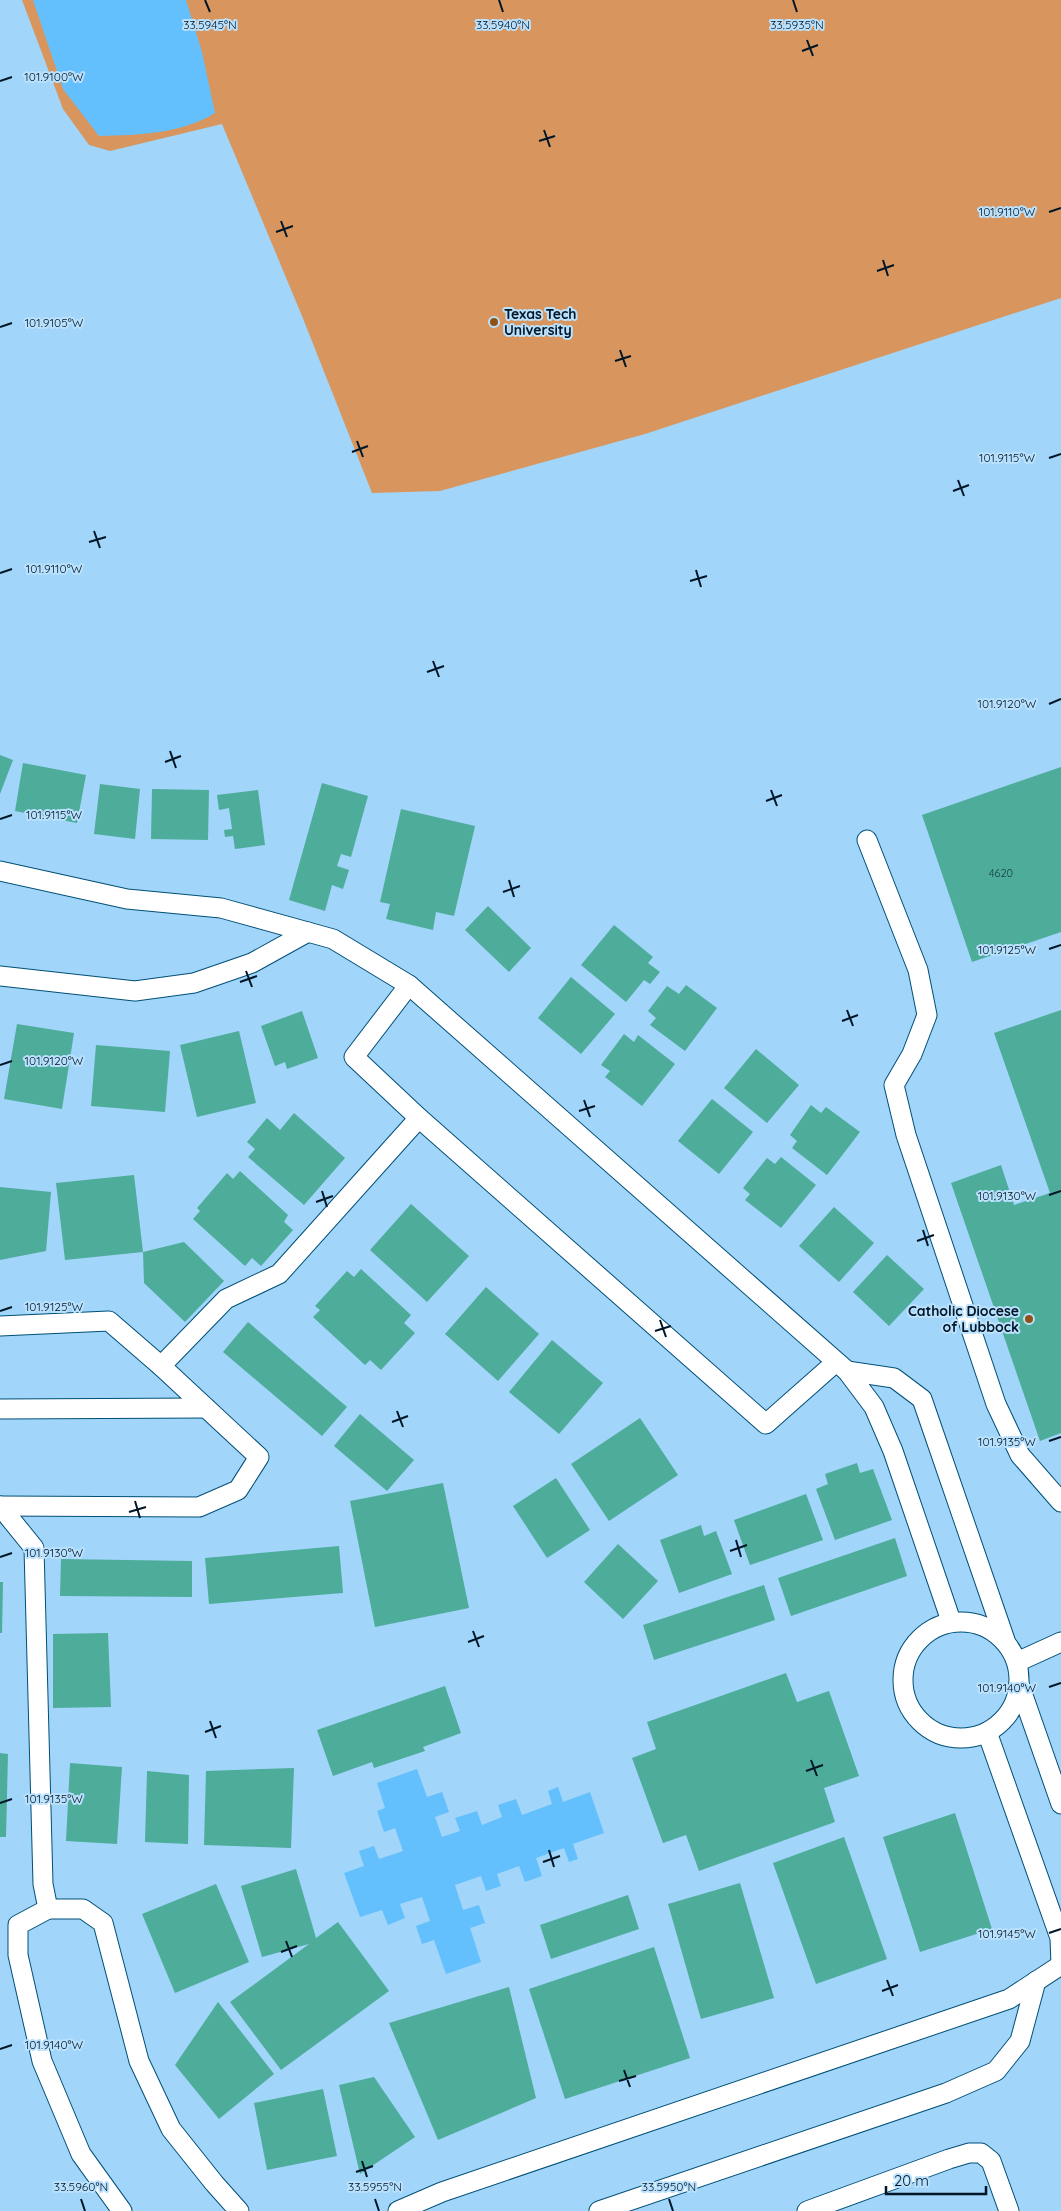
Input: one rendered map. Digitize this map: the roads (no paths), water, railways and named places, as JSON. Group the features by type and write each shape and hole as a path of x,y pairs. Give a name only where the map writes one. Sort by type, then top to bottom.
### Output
{"lane":[{"path":"867,840 918,970 927,1015 912,1054 894,1085 906,1136 996,1404 1020,1455 1061,1502"},
{"path":"0,871 127,899 221,908 333,939 409,986 841,1367 874,1407 893,1452 951,1621"},
{"path":"0,976 135,991 194,983 252,964 308,932"},
{"path":"409,986 354,1057 419,1118 766,1424 841,1367 894,1378 922,1399 1005,1640 1015,1656 1020,1675 1018,1694 1011,1711 998,1726 982,1735 963,1739 944,1736 926,1727 913,1713 905,1695 902,1676 907,1657 917,1640 933,1628 951,1621 971,1621 989,1627 1005,1640"},
{"path":"161,1366 226,1299 279,1274 419,1118"},
{"path":"0,1326 110,1321 259,1457 238,1490 199,1507 0,1506"},
{"path":"0,1409 206,1408"},
{"path":"0,1506 34,1548 44,1884 48,1909"},
{"path":"1017,1662 1061,1642"},
{"path":"1019,1684 1061,1804"},
{"path":"398,2211 442,2192 1009,1999 1061,1965 1060,1938 987,1732"},
{"path":"122,2211 81,2154 42,2061 18,1955 18,1925 48,1909 83,1909 103,1923 143,2070 171,2128 214,2183 239,2211"},
{"path":"599,2211 946,2093 996,2071 1020,2041 1036,1981"},
{"path":"807,2211 949,2158 969,2153 981,2153 991,2161 1009,2211"}],"water":[{"path":"33,0 186,0 202,52 215,113 188,125 159,132 99,136 63,89"},
{"path":"417,1769 427,1797 442,1792 449,1812 435,1817 442,1837 460,1831 455,1818 477,1811 482,1825 502,1817 498,1805 516,1799 522,1815 552,1804 548,1791 558,1787 563,1802 590,1792 604,1833 573,1844 578,1859 569,1862 564,1848 536,1858 542,1876 525,1882 519,1866 497,1874 501,1886 486,1891 481,1876 455,1885 463,1910 479,1905 485,1923 470,1928 481,1962 446,1974 434,1940 422,1944 416,1926 430,1921 422,1897 400,1904 405,1918 388,1925 382,1910 360,1917 344,1873 364,1866 359,1851 374,1846 379,1859 403,1851 395,1828 384,1832 377,1811 385,1808 377,1783"}],"place":[{"name":"Texas Tech University","path":"494,322"},
{"name":"Catholic Diocese of Lubbock","path":"1029,1319"}]}
